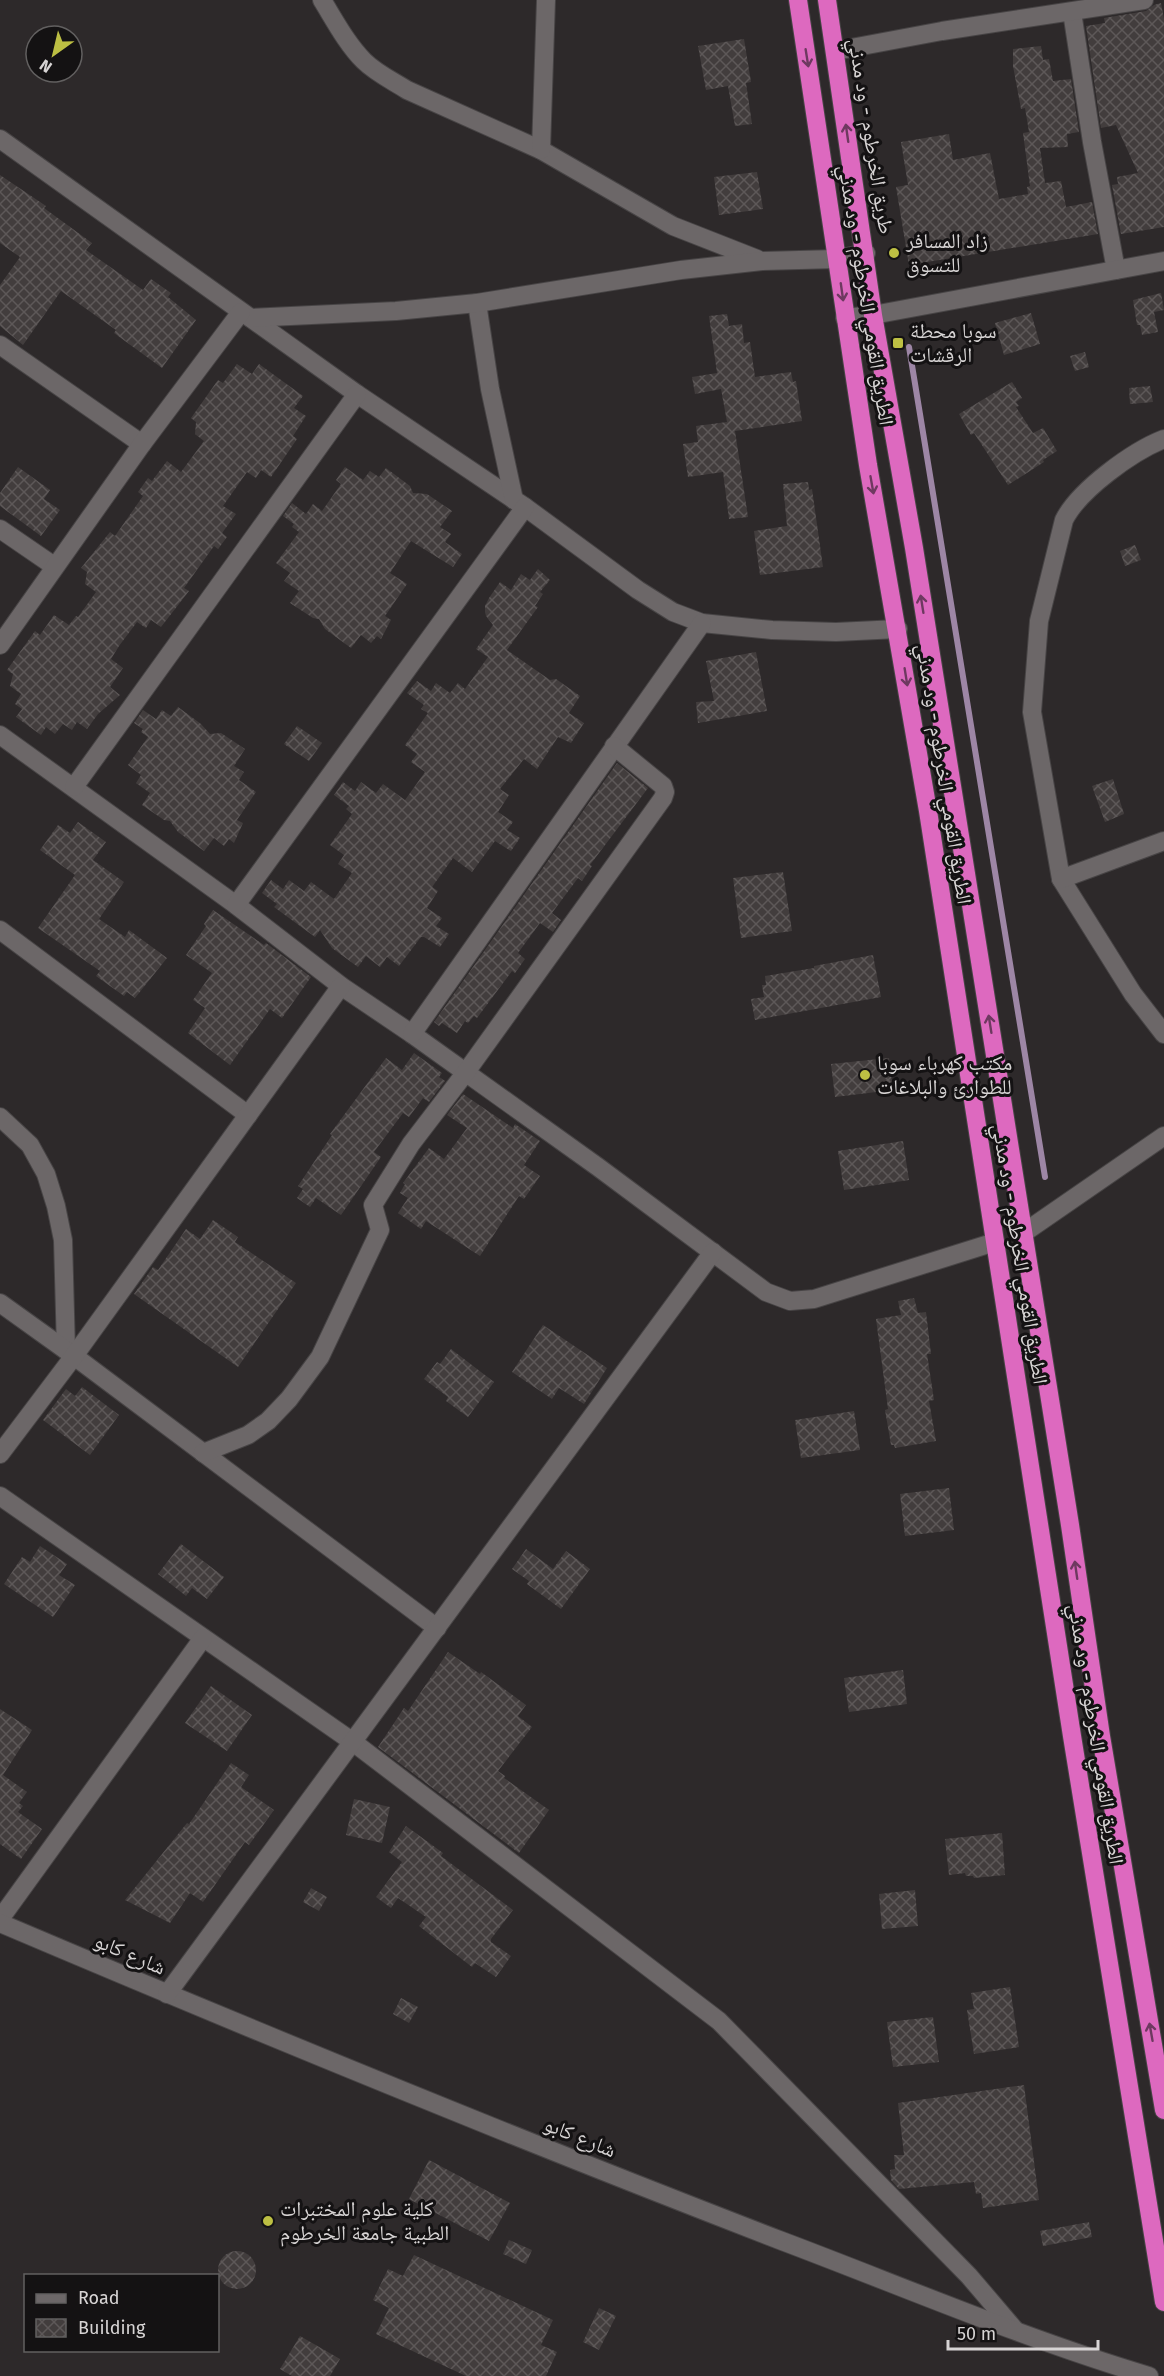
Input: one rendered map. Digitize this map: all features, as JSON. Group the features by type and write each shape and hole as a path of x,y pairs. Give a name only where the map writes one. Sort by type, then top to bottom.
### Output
{"highway":[{"name":"الطريق القومي الخرطوم - ود مدني","path":"798,0 868,465 898,629 1164,2302"},
{"name":"طريق الخرطوم - ود مدني","path":"827,0 866,253 873,315"},
{"name":"الطريق القومي الخرطوم - ود مدني","path":"873,315 979,954 1070,1525 1101,1736 1164,2110"}],"street":[{"path":"322,0 345,38 365,62 386,78 407,90 541,150 673,226 762,261"},
{"path":"541,150 546,0"},
{"path":"835,51 942,31 1144,0"},
{"path":"1072,12 1092,142 1116,270"},
{"path":"0,139 357,394 520,504 655,602 673,612 702,623 793,630 836,632 898,629"},
{"path":"0,645 142,444 246,315 396,311 477,303 681,270 762,261 837,259 866,253"},
{"path":"845,318 873,315 1164,261"},
{"path":"236,905 520,504 488,379 477,303"},
{"path":"0,345 142,444"},
{"path":"74,787 357,394"},
{"path":"1164,439 1147,445 1086,491 1071,507 1065,520 1039,621 1032,712 1061,879 1133,994 1164,1034"},
{"path":"0,529 54,566"},
{"path":"412,1034 702,623"},
{"path":"0,735 236,905 341,986 466,1072 766,1292 790,1301 814,1299 995,1242"},
{"path":"203,1453 248,1435 268,1421 289,1399 320,1357 380,1230 373,1205 411,1144 466,1072 663,798 665,792 663,786 614,746"},
{"path":"1061,879 1164,841"},
{"path":"0,930 248,1115"},
{"path":"0,1454 70,1353 248,1115 341,986"},
{"path":"0,1117 30,1145 46,1174 56,1206 63,1240 70,1353"},
{"path":"1022,1234 1164,1136"},
{"path":"167,1994 713,1252"},
{"path":"0,1303 437,1628"},
{"path":"0,1496 353,1742 719,2021 969,2276 1015,2330"},
{"path":"0,1919 202,1638"},
{"name":"شارع كابو","path":"0,1923 167,1994 669,2197 1015,2330 1149,2376"}],"building":[{"path":"1161,3 1164,19 1164,227 1121,234 1112,185 1118,184 1117,177 1138,173 1116,125 1101,128 1086,26 1105,23 1104,18 1146,11"},
{"path":"744,39 751,82 746,83 752,124 735,126 728,86 706,90 698,46"},
{"path":"1041,46 1043,60 1049,59 1053,81 1071,79 1079,132 1067,134 1068,147 1040,148 1045,183 1061,181 1066,207 1092,202 1098,234 909,265 896,187 908,185 901,142 949,134 953,160 990,153 999,199 1028,194 1027,187 1030,186 1023,133 1029,132 1025,108 1021,109 1013,66 1013,49"},
{"path":"757,172 763,209 719,215 714,177"},
{"path":"0,175 46,206 44,208 92,243 86,250 143,290 151,279 171,293 168,297 196,320 162,368 114,333 116,330 61,291 23,345 0,326 0,285 20,257 0,243"},
{"path":"1161,293 1164,310 1154,312 1158,332 1142,335 1140,325 1137,325 1133,300"},
{"path":"1031,313 1040,344 1004,355 995,323"},
{"path":"727,314 729,326 742,324 744,343 750,342 755,377 791,372 793,382 796,381 802,421 735,431 748,517 729,519 723,472 688,477 683,444 698,442 696,426 727,422 721,389 695,394 692,377 717,373 709,316"},
{"path":"1085,352 1089,367 1075,371 1070,356"},
{"path":"237,364 252,374 259,364 303,396 294,408 306,416 293,436 297,439 271,477 261,470 256,478 247,472 223,506 236,514 222,533 227,537 218,549 214,546 184,588 189,591 161,627 151,620 146,628 137,622 119,646 111,659 123,668 110,687 120,695 98,714 87,729 77,722 72,730 63,724 55,734 46,727 41,735 16,717 22,709 15,704 21,694 10,686 13,674 7,670 35,631 40,635 54,615 69,625 76,616 78,617 96,592 85,584 87,572 81,568 110,532 115,536 143,496 138,492 148,478 152,481 167,461 181,472 204,441 195,434 196,422 191,418 218,380 223,383"},
{"path":"1012,382 1022,398 1016,402 1019,406 1016,407 1033,433 1043,428 1057,451 1008,485 974,433 971,435 959,414"},
{"path":"1150,386 1153,402 1130,404 1129,388"},
{"path":"18,467 50,490 44,499 60,510 41,536 0,506 0,493"},
{"path":"345,467 363,480 370,471 379,477 386,468 410,486 413,493 427,494 452,511 440,527 451,534 445,542 462,554 453,567 411,541 390,573 407,584 385,616 391,620 381,639 377,636 371,643 361,635 351,648 325,629 319,619 313,618 290,603 299,591 284,581 290,573 276,563 299,532 292,527 294,524 283,516 292,503 306,514 313,504 322,511 341,484 336,480"},
{"path":"808,482 809,490 812,489 823,567 760,575 754,531 787,526 783,484"},
{"path":"1135,545 1141,560 1125,566 1120,551"},
{"path":"538,569 550,580 540,592 543,594 535,606 538,607 507,650 550,680 556,679 580,696 569,713 584,723 571,743 558,737 537,769 524,759 500,789 509,795 498,812 513,822 507,830 520,838 511,851 495,841 472,872 453,858 432,887 438,891 427,908 442,918 436,926 449,934 440,947 421,937 399,966 387,957 380,967 366,956 358,967 332,948 320,930 315,937 274,907 277,904 262,893 271,880 283,889 289,880 304,891 311,882 334,899 352,873 338,864 344,855 330,845 352,814 346,809 349,806 334,795 343,782 355,791 361,782 376,793 383,784 405,800 425,772 411,762 417,754 405,745 428,713 421,709 424,705 407,693 417,681 431,691 436,683 450,693 458,683 465,689 488,657 476,649 493,625 485,612 489,598 500,582 511,590 521,574 530,580"},
{"path":"756,652 767,711 698,723 696,702 714,701 706,661"},
{"path":"178,707 201,724 210,734 221,733 245,749 234,766 244,772 239,780 256,792 237,820 243,823 234,843 229,839 224,846 214,838 204,851 178,832 170,821 164,820 142,805 150,793 136,783 141,775 128,765 148,737 141,732 143,729 134,723 143,710 156,719 162,710 171,716"},
{"path":"297,726 322,743 309,761 284,744"},
{"path":"617,763 648,788 590,865 592,866 582,881 578,878 552,913 561,920 553,932 540,923 518,953 525,959 515,973 512,971 477,1018 474,1016 468,1023 465,1021 457,1033 442,1023 439,1026 434,1022"},
{"path":"1113,779 1124,814 1105,822 1092,786"},
{"path":"78,822 106,842 93,860 124,882 99,919 125,937 129,930 167,958 135,998 127,992 124,996 96,976 100,971 38,928 75,875 40,850 58,825 70,833"},
{"path":"783,872 792,931 741,938 733,878"},
{"path":"213,910 264,945 266,943 311,977 282,1018 270,1009 230,1065 188,1033 205,1008 193,1000 212,973 186,955 206,926 204,924"},
{"path":"873,955 881,997 755,1020 751,999 764,997 762,985 766,985 765,976"},
{"path":"414,1053 442,1073 439,1077 445,1081 429,1102 423,1098 409,1117 403,1113 374,1152 381,1157 341,1215 316,1198 310,1207 297,1198 303,1189 298,1186 332,1135 330,1134 386,1058 402,1070"},
{"path":"889,1058 893,1090 835,1097 831,1064"},
{"path":"463,1094 513,1128 515,1124 540,1141 524,1165 540,1176 524,1199 519,1196 480,1256 426,1221 421,1229 398,1213 408,1198 400,1193 405,1184 403,1183 429,1148 444,1159 467,1128 447,1115"},
{"path":"903,1141 909,1180 844,1190 838,1151"},
{"path":"213,1220 238,1237 235,1242 296,1283 238,1367 134,1294 153,1267 158,1270 186,1229 200,1239"},
{"path":"914,1298 918,1313 926,1312 931,1354 927,1354 934,1400 929,1401 936,1441 895,1448 891,1445 885,1410 888,1409 876,1319 901,1315 898,1301"},
{"path":"543,1325 607,1368 584,1404 559,1388 552,1399 512,1372"},
{"path":"451,1349 494,1382 468,1417 446,1401 448,1397 424,1379 437,1362 440,1364"},
{"path":"82,1387 119,1415 90,1455 43,1420 66,1389 75,1396"},
{"path":"854,1411 860,1450 801,1458 795,1420"},
{"path":"949,1488 954,1530 905,1536 900,1494"},
{"path":"181,1544 224,1577 207,1599 192,1588 186,1596 158,1574"},
{"path":"40,1546 67,1564 59,1575 75,1585 53,1617 4,1584 22,1557 30,1562"},
{"path":"526,1549 553,1569 566,1551 590,1569 561,1609 527,1584 529,1581 512,1569"},
{"path":"448,1652 480,1674 481,1672 526,1705 518,1716 532,1727 498,1771 505,1776 504,1778 549,1810 519,1853 378,1747 404,1708 408,1711"},
{"path":"903,1670 907,1704 849,1712 844,1678"},
{"path":"211,1686 252,1715 227,1751 185,1723"},
{"path":"0,1709 32,1730 3,1775 27,1792 19,1803 23,1806 18,1812 42,1829 21,1859 0,1844"},
{"path":"231,1763 249,1775 241,1787 274,1810 249,1845 245,1842 203,1902 190,1893 170,1923 125,1900 187,1823 189,1824"},
{"path":"354,1799 390,1807 382,1843 346,1835"},
{"path":"406,1826 443,1853 441,1856 513,1910 491,1939 491,1942 511,1956 496,1977 475,1963 472,1967 419,1926 426,1917 398,1898 391,1908 376,1897 402,1862 389,1852"},
{"path":"1002,1833 1005,1875 974,1878 966,1876 965,1873 949,1875 945,1839"},
{"path":"311,1888 327,1897 319,1911 303,1902"},
{"path":"915,1890 918,1926 882,1929 879,1894"},
{"path":"1010,1987 1019,2047 974,2054 967,2010 974,2009 971,1993"},
{"path":"401,1998 418,2007 409,2023 393,2014"},
{"path":"933,2017 939,2062 893,2067 887,2022"},
{"path":"1024,2085 1039,2200 983,2208 981,2193 976,2194 974,2182 899,2189 891,2180 890,2170 895,2169 894,2155 904,2155 898,2103"},
{"path":"429,2160 510,2203 489,2241 409,2199"},
{"path":"1089,2222 1092,2237 1043,2246 1040,2231"},
{"path":"509,2240 532,2250 526,2264 503,2254"},
{"path":"237,2251 250,2257 256,2270 250,2283 237,2289 224,2283 218,2270 224,2257"},
{"path":"414,2255 553,2320 541,2345 557,2352 546,2376 466,2376 376,2334 389,2308 373,2300 388,2269 403,2276"},
{"path":"599,2308 616,2316 599,2350 583,2342"},
{"path":"300,2336 340,2359 330,2376 292,2376 280,2369"}],"waterway":[{"path":"909,347 1045,1177"}],"place":[{"name":"زاد المسافر للتسوق","path":"894,253"},
{"name":"سوبا محطة الرقشات","path":"898,343"},
{"name":"مكتب كهرباء سوبا للطوارئ والبلاغات","path":"865,1075"},
{"name":"كلية علوم المختبرات الطبية جامعة الخرطوم","path":"268,2221"}]}
